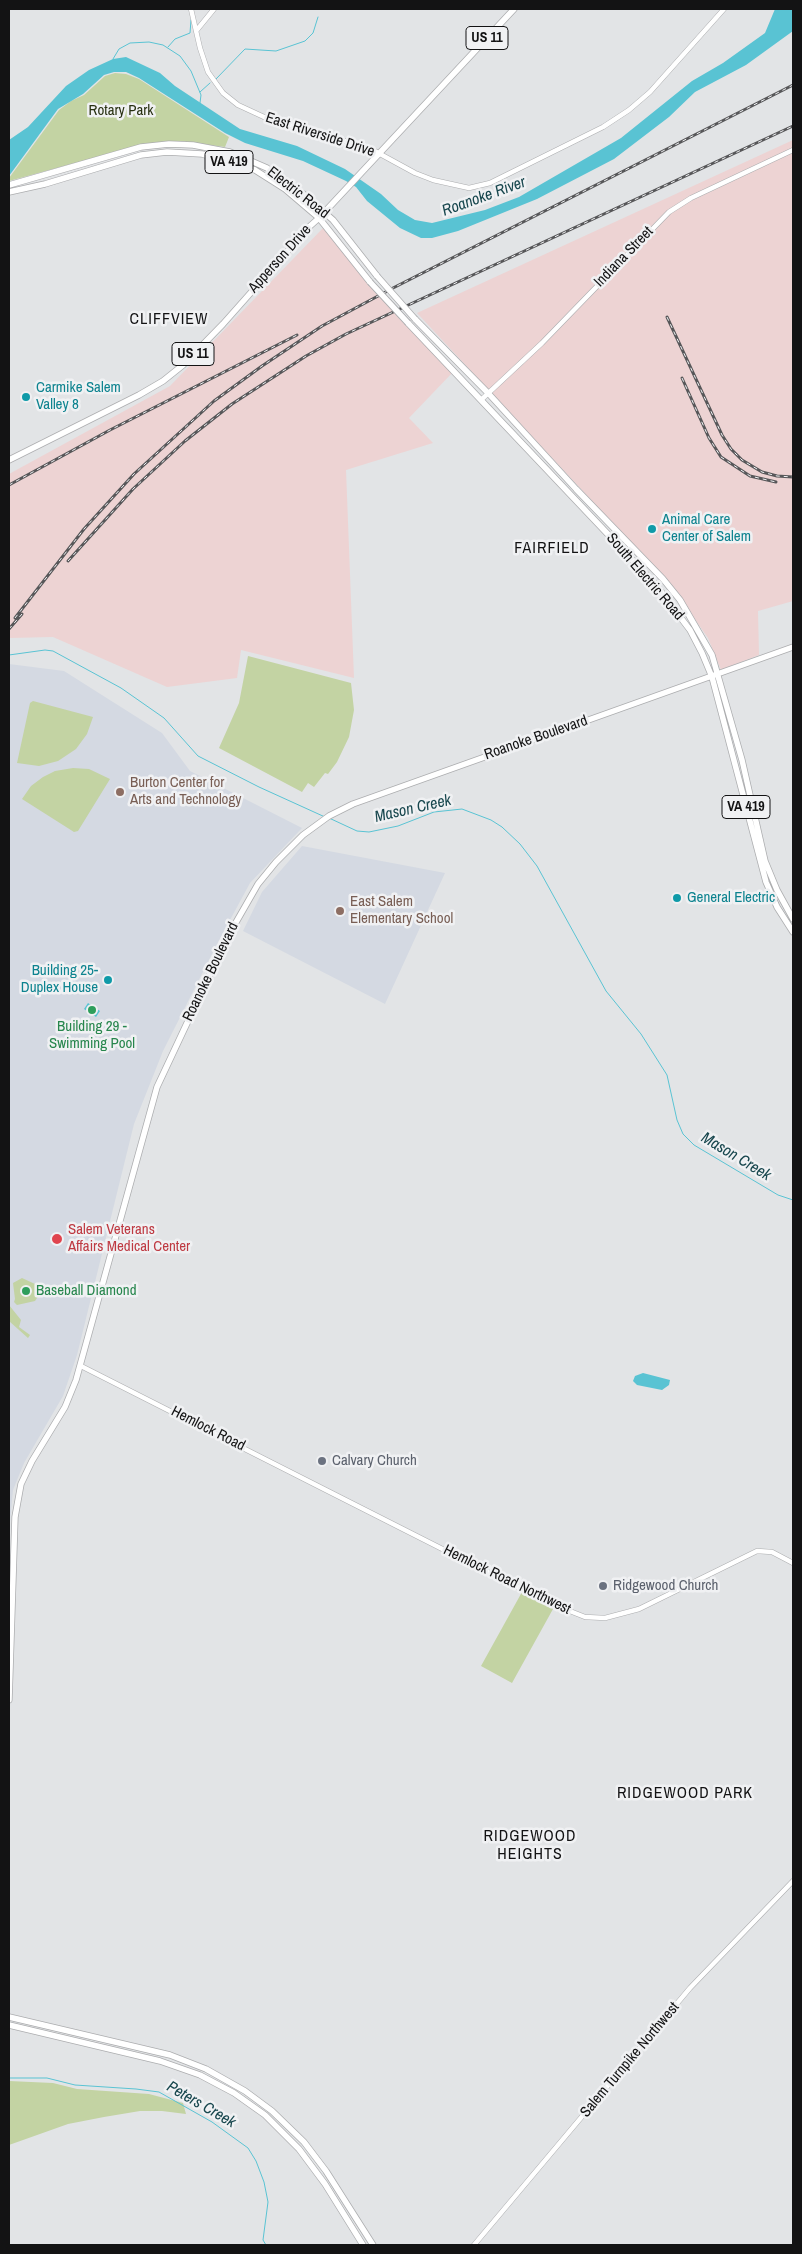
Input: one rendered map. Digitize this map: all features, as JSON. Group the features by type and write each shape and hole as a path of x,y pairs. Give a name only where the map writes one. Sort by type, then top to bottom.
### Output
{"main road":[{"name":"Apperson Drive","path":"9,460 139,396 170,376 223,324 310,226 514,9"},
{"name":"Electric Road","path":"9,192 22,185 129,150 168,144 193,145 230,152 267,168 302,192 324,212 415,319 488,393"},
{"name":"Electric Road","path":"9,184 45,184 141,155 168,152 202,154 262,174 281,186 319,218 370,282 481,400"},
{"name":"South Electric Road","path":"488,393 576,490 663,579 680,600 706,642 719,674 742,760 765,861 777,890 793,919"},
{"name":"South Electric Road","path":"481,400 670,602 696,641 712,677 759,862 770,893 793,932"},
{"name":"Roanoke Boulevard","path":"9,1700 14,1532 18,1494 32,1461 65,1407 81,1366 157,1087 227,938 251,894 276,862 316,825 353,804 793,647"},
{"path":"9,2017 170,2055 206,2069 245,2091 284,2122 310,2149 373,2245"},
{"path":"9,2025 160,2061 200,2075 234,2093 265,2115 299,2149 325,2184 363,2245"}],"street":[{"name":"East Riverside Drive","path":"191,9 204,60 212,80 223,93 238,105 264,118 358,145 415,173 446,184 469,188 490,184 603,127 629,110 650,92 724,9"},
{"path":"196,31 214,9"},
{"name":"Indiana Street","path":"481,400 542,343 669,212 691,198 793,150"},
{"name":"Hemlock Road","path":"81,1366 334,1494"},
{"name":"Hemlock Road Northwest","path":"334,1494 547,1602 589,1618 618,1616 646,1606 757,1551 772,1552 793,1563"},
{"name":"Salem Turnpike Northwest","path":"474,2245 690,1988 793,1881"}],"shaded area":[{"path":"793,140 793,601 758,611 759,655 721,670 708,638 673,588 417,313"},
{"path":"324,227 399,318 454,371 409,418 433,443 346,470 354,678 241,650 237,678 167,687 53,637 9,638 9,474 170,386"},
{"name":"Salem Veterans Affairs Medical Center","path":"9,664 64,671 162,733 190,771 302,828 250,883 163,1051 134,1124 77,1355 63,1396 24,1463 13,1490 9,1532"},
{"name":"East Salem Elementary School","path":"302,846 445,873 385,1004 243,931 262,892"}],"green space":[{"name":"Rotary Park","path":"115,73 126,74 139,79 229,137 225,147 178,141 145,144 9,181 9,178 59,110 71,101 84,95 105,76"},
{"path":"248,656 351,683 354,710 349,737 337,762 328,774 325,773 314,787 308,783 302,792 219,748 239,703"},
{"path":"33,701 93,717 87,734 76,749 58,761 39,766 17,763 30,703"},
{"path":"73,768 89,769 110,779 78,831 74,832 22,799 31,786 43,777 55,771"},
{"name":"Baseball Diamond","path":"22,1278 35,1284 39,1295 35,1301 17,1305 14,1302 13,1283"},
{"path":"9,1305 21,1320 19,1327 30,1335 28,1338 9,1321"},
{"path":"522,1592 553,1609 512,1683 481,1666"},
{"path":"9,2081 53,2083 77,2089 149,2094 183,2103 186,2114 140,2111 104,2117 68,2124 9,2145"}],"water":[{"path":"775,9 793,9 793,31 746,65 695,92 669,117 614,159 537,199 458,231 432,238 421,238 400,228 367,201 356,187 346,181 303,161 245,143 225,133 139,78 126,72 114,72 104,75 83,94 58,109 9,176 9,140 28,127 66,86 89,70 113,59 126,57 160,73 175,86 240,129 297,146 345,169 381,194 398,210 415,220 432,223 485,210 519,197 621,138 692,81 723,63 765,33"},
{"name":"Building 29 - Swimming Pool","path":"88,1003 100,1011 96,1017 84,1009"},
{"path":"643,1373 670,1380 669,1385 662,1390 637,1385 633,1381 635,1376"}],"waterway":[{"path":"216,79 245,49 276,51 305,41 313,33 318,17"},
{"path":"168,47 175,39 190,33 191,20"},
{"path":"113,59 119,49 130,43 149,42 163,45 180,56 191,71 201,95 200,103"},
{"path":"200,92 210,83"},
{"name":"Mason Creek","path":"9,655 45,650 53,651 121,688 164,718 198,756 259,787 325,817"},
{"name":"Mason Creek","path":"329,818 357,831 369,832 398,826 434,812 462,809 491,820 502,827 520,844 537,866 606,991 641,1034 667,1075 677,1120 683,1134 694,1145 778,1195 793,1200"},
{"name":"Peters Creek","path":"9,2078 47,2078 75,2085 159,2092 212,2122 248,2148 256,2161 264,2182 268,2202 263,2240 266,2245"}],"railway":[{"path":"15,618 84,529 134,474 214,401 262,366 322,326 393,288 793,85"},
{"path":"68,561 133,489 185,441 232,404 306,356 346,334 793,126"},
{"path":"667,317 722,435 731,449 742,460 762,472 777,476 793,477"},
{"path":"9,485 110,430 297,335"},
{"path":"682,378 709,438 721,457 750,476 776,482"},
{"path":"9,629 22,614"}],"place":[{"name":"Carmike Salem Valley 8","path":"26,397"},
{"name":"Animal Care Center of Salem","path":"652,529"},
{"name":"Burton Center for Arts and Technology","path":"120,792"},
{"name":"General Electric","path":"677,898"},
{"name":"East Salem Elementary School","path":"340,911"},
{"name":"Building 25- Duplex House","path":"108,980"},
{"name":"Building 29 - Swimming Pool","path":"92,1010"},
{"name":"Salem Veterans Affairs Medical Center","path":"57,1239"},
{"name":"Baseball Diamond","path":"26,1291"},
{"name":"Calvary Church","path":"322,1461"},
{"name":"Ridgewood Church","path":"603,1586"}],"district":[{"name":"CLIFFVIEW","path":"169,320"},
{"name":"FAIRFIELD","path":"552,549"},
{"name":"RIDGEWOOD PARK","path":"685,1794"},
{"name":"RIDGEWOOD HEIGHTS","path":"530,1846"}],"water label":[{"name":"Roanoke River","path":"484,197"}]}
